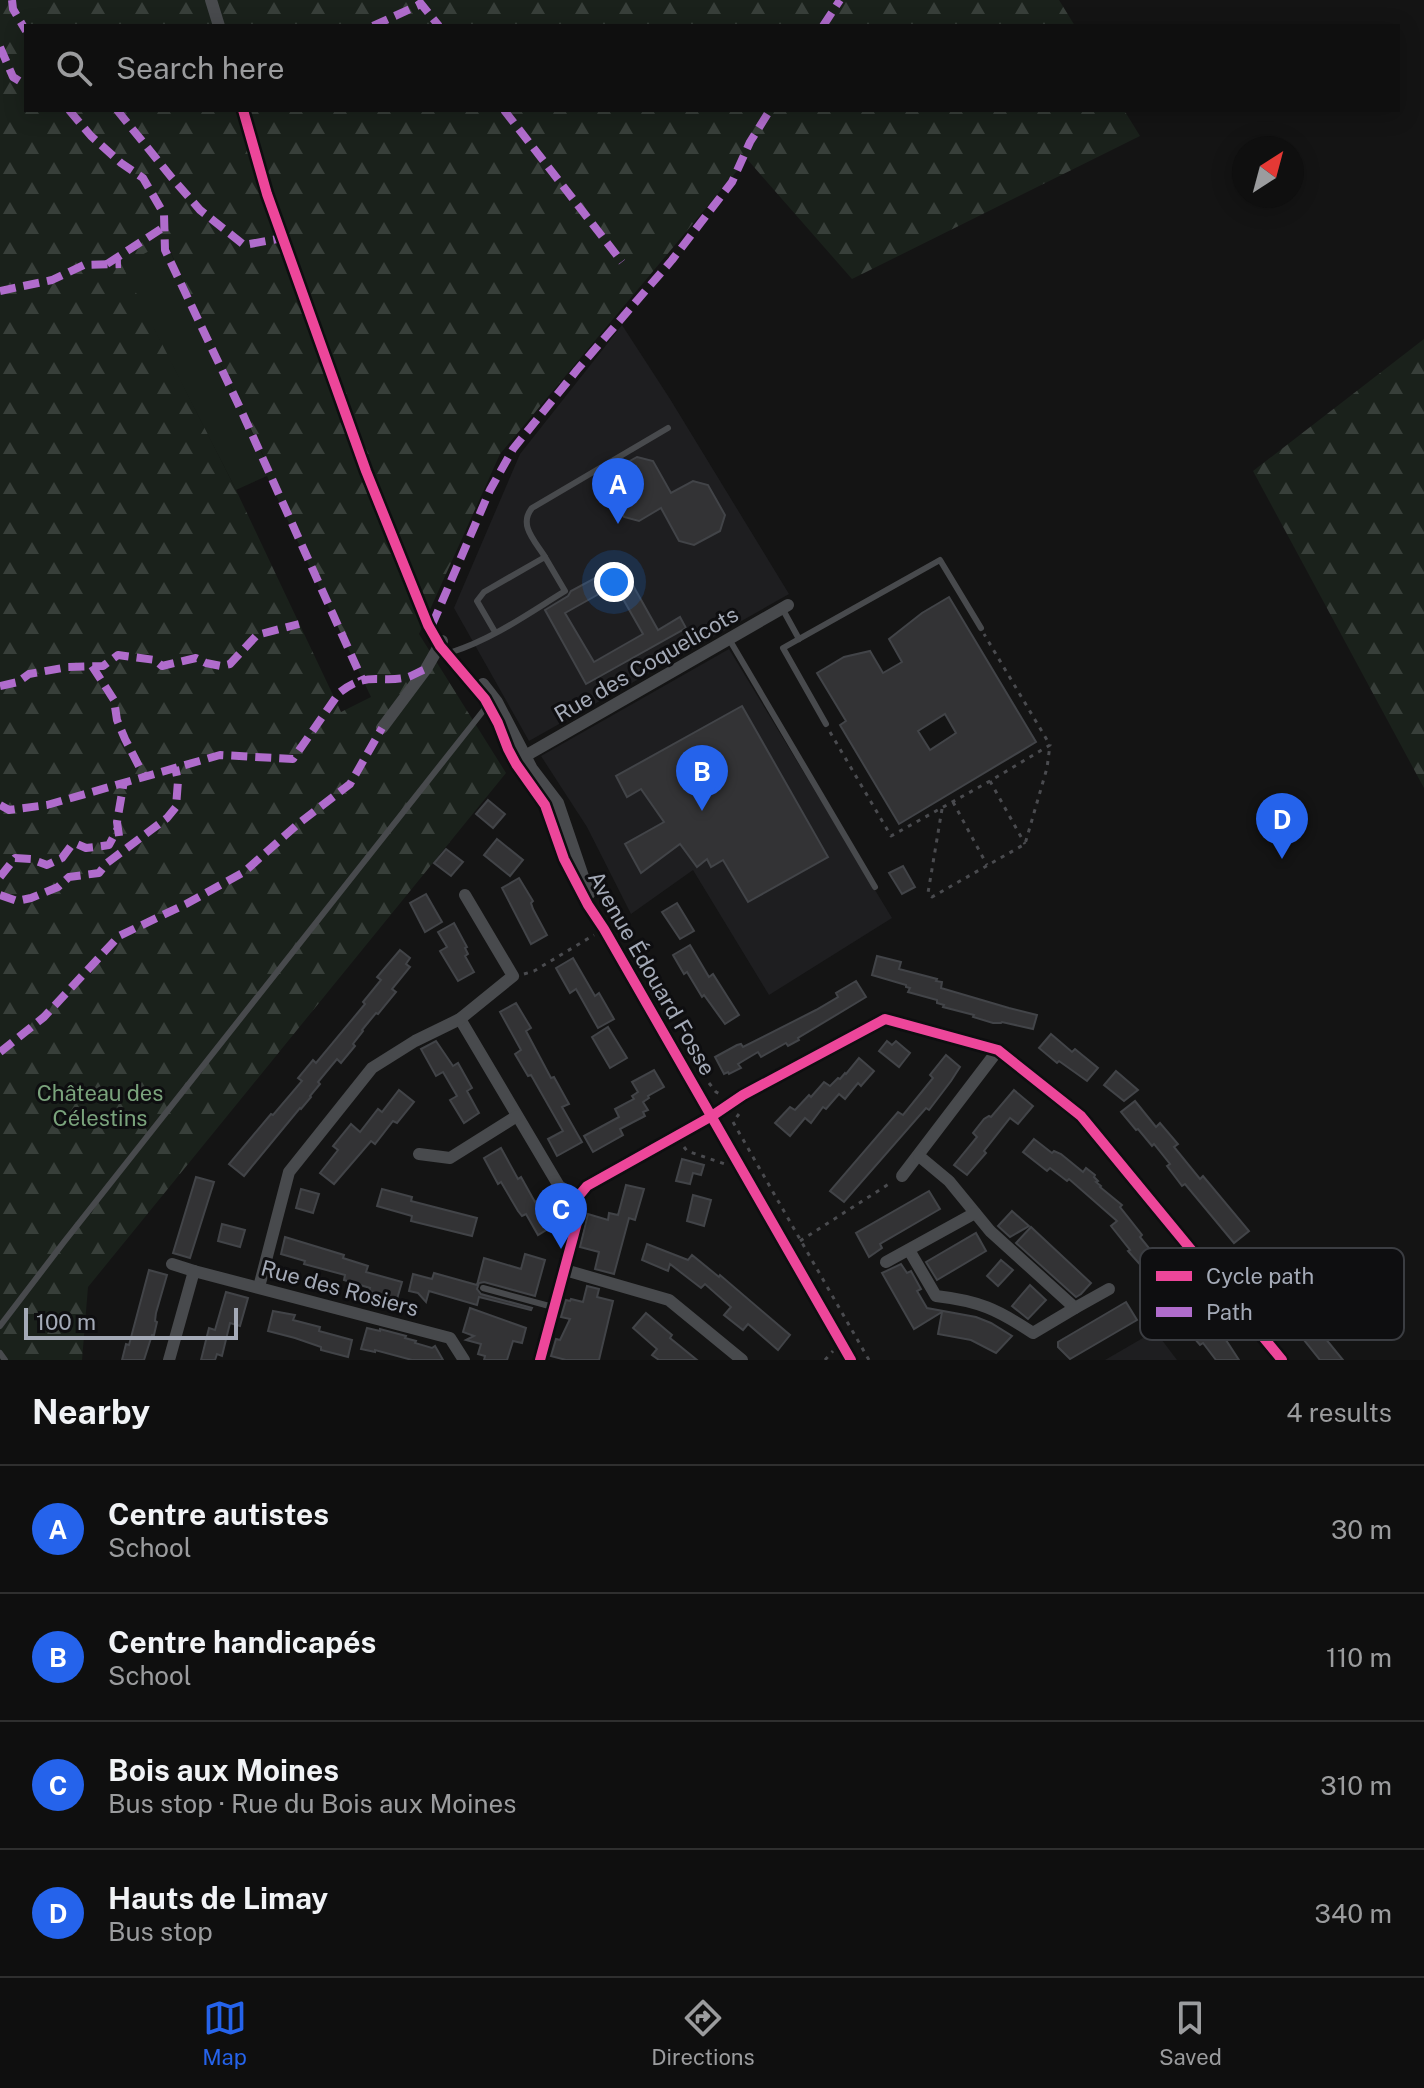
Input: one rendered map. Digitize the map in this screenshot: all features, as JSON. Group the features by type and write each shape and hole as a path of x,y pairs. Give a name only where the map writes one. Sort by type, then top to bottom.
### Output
{"street":[{"path":"211,0 218,24"},
{"name":"Avenue Édouard Fosse","path":"244,112 267,194 366,471 413,590 441,644 506,730"},
{"name":"Rue des Coquelicots","path":"520,760 785,606"},
{"path":"382,728 441,644"},
{"name":"Avenue Édouard Fosse","path":"441,644 497,702 520,760 558,803 604,929 851,1360"},
{"path":"259,1287 289,1172 372,1068 415,1041 460,1019 513,976 465,895"},
{"path":"460,1019 559,1186 577,1198"},
{"path":"540,1360 578,1219 577,1198 587,1186 712,1116 743,1095 885,1019 998,1050 1081,1116 1190,1248"},
{"path":"902,1176 998,1050"},
{"path":"419,1154 450,1158 517,1116"},
{"path":"919,1156 949,1181 990,1231 1075,1308"},
{"path":"886,1262 975,1213"},
{"path":"909,1250 936,1296 967,1299 994,1309 1033,1333 1109,1289"},
{"name":"Rue des Rosiers","path":"172,1264 450,1338 464,1360"},
{"path":"565,1270 669,1300 742,1360"},
{"path":"169,1360 194,1271"},
{"path":"1266,1340 1282,1360"}],"lane":[{"path":"452,652 471,646 565,591 525,523 526,515 532,508 668,428"},
{"path":"495,632 477,601 484,592 545,557"},
{"path":"826,724 783,648 940,560 981,628"},
{"path":"785,606 799,639"},
{"path":"729,639 875,887"},
{"path":"0,1326 488,705"},
{"path":"483,1288 555,1307"},
{"path":"0,1353 5,1360"}],"path":[{"path":"942,808 928,893 932,897 1025,844 1047,768 1050,745 981,628"},
{"path":"826,724 891,836 1050,745"},
{"path":"990,781 1025,844"},
{"path":"953,802 987,866"},
{"path":"513,976 534,971 604,929"},
{"path":"706,1078 716,1092 739,1089 743,1095 748,1106 733,1122 869,1360"},
{"path":"676,1136 687,1151 734,1168 739,1165"},
{"path":"800,1241 902,1176"}],"shaded area":[{"path":"622,325 789,594 529,741 454,608 520,454"},
{"path":"729,649 892,918 769,995 693,870 631,914 587,827 541,756"},
{"path":"1140,1340 1162,1340 1177,1360 1105,1360"}],"green space":[{"name":"Château des Célestins","path":"0,0 1059,0 1074,24 24,24 24,112 1125,112 1140,136 852,279 747,159 500,454 419,634 506,773 88,1287 82,1360 0,1360","holes":["167,242 270,470 267,476 371,697 341,712 236,490 122,265"]},
{"path":"166,241 270,471 267,476 236,490 121,265"},
{"path":"1424,339 1424,788 1253,471"}],"building":[{"path":"637,457 653,461 671,493 693,481 708,485 725,515 720,531 694,545 679,541 661,508 639,521 624,517 607,486 612,471"},
{"path":"621,564 658,630 680,617 686,628 586,684 545,610 571,591","holes":["615,585 643,634 594,662 565,613"]},
{"path":"949,597 1036,742 899,824 840,725 846,721 817,673 844,657 870,651 883,673 902,662 889,639","holes":["945,714 956,733 930,750 918,731"]},
{"path":"742,706 828,857 748,902 723,860 711,867 707,859 697,867 680,844 641,873 625,844 664,822 641,789 627,797 616,776"},
{"path":"488,800 505,814 493,828 476,814"},
{"path":"497,839 523,860 510,876 484,855"},
{"path":"446,849 463,862 451,876 434,863"},
{"path":"903,866 915,887 902,894 889,873"},
{"path":"519,878 533,901 533,909 547,935 531,944 502,888"},
{"path":"426,894 442,922 425,932 410,903"},
{"path":"677,903 694,931 680,939 662,912"},
{"path":"454,923 467,947 468,954 465,956 474,972 458,981 440,951 447,947 438,932"},
{"path":"690,945 709,977 713,974 739,1015 725,1024 704,995 702,997 687,972 684,974 673,955"},
{"path":"400,950 410,958 406,964 410,967 392,989 396,992 362,1030 353,1044 355,1046 341,1063 337,1059 318,1082 320,1084 311,1097 244,1176 229,1164 302,1081 298,1078 313,1060 316,1063 365,1004 363,1002 381,980 377,977"},
{"path":"877,956 901,962 899,969 937,979 942,982 941,988 1037,1015 1033,1029 993,1023 943,1007 937,1000 908,992 910,988 906,985 872,975"},
{"path":"573,958 595,996 599,993 614,1019 598,1028 576,989 570,993 556,968"},
{"path":"856,981 866,997 788,1046 786,1043 761,1057 758,1052 738,1064 741,1068 724,1074 715,1057 737,1045 743,1047 816,1010"},
{"path":"516,1003 531,1028 526,1031 569,1104 562,1107 582,1142 557,1156 548,1139 563,1131 531,1075 528,1076 515,1054 521,1050 500,1012"},
{"path":"608,1027 627,1058 610,1068 592,1037"},
{"path":"1051,1034 1098,1068 1087,1081 1039,1048"},
{"path":"436,1041 453,1066 458,1063 472,1088 467,1091 479,1113 464,1123 450,1100 457,1096 443,1072 436,1076 421,1049"},
{"path":"887,1041 892,1045 896,1041 910,1053 899,1067 879,1051"},
{"path":"946,1055 960,1067 951,1081 929,1110 926,1108 844,1202 830,1191 898,1112 903,1115 933,1078 930,1075"},
{"path":"859,1058 874,1071 861,1086 858,1083 845,1099 839,1094 826,1109 823,1107 811,1123 805,1118 790,1136 775,1123 790,1107 795,1110 809,1095 811,1097 824,1082 830,1086 840,1079"},
{"path":"654,1070 664,1087 643,1102 648,1110 643,1112 645,1116 620,1129 623,1135 593,1152 584,1136 619,1117 615,1109 634,1099 632,1096 638,1092 632,1082"},
{"path":"1116,1071 1138,1090 1124,1101 1104,1085"},
{"path":"399,1090 414,1102 397,1123 393,1121 375,1144 371,1141 334,1184 320,1173 338,1150 333,1146 351,1124 360,1132 378,1109 382,1112"},
{"path":"1014,1090 1033,1106 1018,1124 1010,1118 967,1175 954,1165 977,1137 973,1133 984,1119 991,1117"},
{"path":"1135,1101 1156,1127 1160,1123 1178,1144 1174,1147 1200,1179 1203,1176 1249,1231 1234,1243 1185,1184 1182,1186 1154,1144 1152,1146 1121,1112"},
{"path":"1034,1139 1052,1153 1061,1154 1083,1172 1086,1168 1095,1175 1100,1187 1122,1205 1120,1207 1149,1248 1140,1248 1140,1264 1111,1226 1117,1221 1069,1179 1067,1181 1050,1168 1047,1171 1023,1152"},
{"path":"501,1148 518,1179 521,1177 553,1226 538,1235 526,1214 522,1216 518,1211 501,1182 498,1184 484,1158"},
{"path":"682,1159 704,1165 701,1175 693,1173 690,1184 676,1181"},
{"path":"196,1177 214,1182 190,1258 173,1253"},
{"path":"626,1185 644,1189 635,1220 629,1218 614,1274 595,1269 599,1252 580,1247 588,1214 608,1220 609,1213 618,1215"},
{"path":"301,1189 319,1194 313,1213 296,1208"},
{"path":"382,1189 412,1197 411,1201 477,1218 472,1236 411,1221 412,1216 377,1206"},
{"path":"929,1191 940,1209 880,1244 882,1248 869,1257 856,1233"},
{"path":"693,1195 711,1200 704,1226 687,1221"},
{"path":"1012,1211 1029,1226 1010,1237 998,1226"},
{"path":"222,1224 245,1230 240,1247 218,1241"},
{"path":"1031,1227 1091,1283 1081,1294 1076,1297 1016,1243"},
{"path":"976,1233 986,1251 937,1280 926,1262"},
{"path":"285,1237 344,1255 343,1258 368,1266 366,1272 402,1282 397,1299 369,1292 370,1288 344,1280 345,1275 281,1254"},
{"path":"647,1244 688,1260 692,1255 790,1335 778,1350 748,1324 743,1330 724,1315 731,1307 705,1284 701,1288 670,1264 668,1271 642,1260"},
{"path":"525,1254 545,1260 535,1296 484,1282 479,1283 477,1289 481,1294 531,1310 479,1297 477,1305 429,1291 426,1302 418,1293 409,1291 413,1274 432,1279 434,1273 477,1285 484,1258 521,1269"},
{"path":"1001,1260 1013,1270 998,1286 987,1276"},
{"path":"901,1264 907,1273 911,1271 921,1289 917,1291 927,1308 976,1317 1012,1336 996,1353 971,1340 938,1334 942,1312 914,1329 882,1273"},
{"path":"149,1270 167,1275 156,1313 154,1335 144,1360 122,1360 126,1344 129,1345"},
{"path":"1030,1285 1046,1300 1028,1319 1012,1306"},
{"path":"587,1286 599,1289 597,1297 613,1301 599,1360 566,1360 551,1356 556,1339 560,1340 570,1319 561,1317 566,1300 583,1302"},
{"path":"226,1292 248,1298 240,1326 230,1323 222,1356 217,1354 215,1360 201,1360 209,1328 215,1330"},
{"path":"1126,1302 1137,1320 1070,1359 1058,1347 1058,1342"},
{"path":"470,1308 526,1328 522,1343 513,1341 507,1360 484,1360 485,1356 478,1354 481,1344 466,1340 474,1336 463,1332"},
{"path":"273,1311 295,1315 293,1320 352,1340 348,1357 268,1331"},
{"path":"646,1313 697,1360 659,1360 652,1355 657,1349 633,1328"},
{"path":"367,1328 406,1336 415,1343 432,1348 435,1346 443,1360 412,1360 361,1349"},
{"path":"1196,1340 1226,1340 1239,1360 1216,1360 1203,1343 1200,1345"},
{"path":"1304,1340 1327,1340 1343,1360 1320,1360"}],"marked path":[{"path":"12,0 13,9 24,28"},
{"path":"418,0 437,24"},
{"path":"824,24 840,0"},
{"path":"377,24 421,4"},
{"path":"0,47 13,77 24,84"},
{"path":"71,112 91,136 143,178 164,214 165,250 362,679"},
{"path":"119,112 200,210 244,245 283,238"},
{"path":"506,112 622,262"},
{"path":"432,625 490,490 513,449 672,260 732,182 750,142 769,112"},
{"path":"107,264 164,227"},
{"path":"0,291 52,280 84,265 121,264"},
{"path":"0,686 18,682 29,674 68,667 103,666 118,655 155,660 162,666 196,658 221,666 230,664 257,635 299,624"},
{"path":"92,666 114,700 117,720 144,776"},
{"path":"0,805 9,810 47,805 220,755 293,759 339,693 349,686 366,680 408,677 426,669"},
{"path":"0,1052 44,1017 119,936 244,872 298,824 350,784 382,728"},
{"path":"0,895 17,901 31,898 58,887 69,877 99,873 107,863 167,818 176,807 178,781 175,767"},
{"path":"119,836 117,822 124,781"},
{"path":"0,877 15,858 31,859 47,865 62,858 71,846 77,844 86,848 109,845 118,828"}],"cycle path":[{"path":"244,112 267,194 366,471 428,625 440,646 485,699 516,764 545,805 564,859 588,905 851,1360"},
{"path":"540,1360 578,1219 577,1198 587,1186 712,1116 743,1095 885,1019 998,1050 1081,1116 1190,1248"},
{"path":"1266,1340 1282,1360"}],"place":[{"name":"Centre autistes","path":"618,524"},
{"name":"Centre handicapés","path":"702,811"},
{"name":"Hauts de Limay","path":"1282,859"},
{"name":"Bois aux Moines","path":"561,1249"}]}
